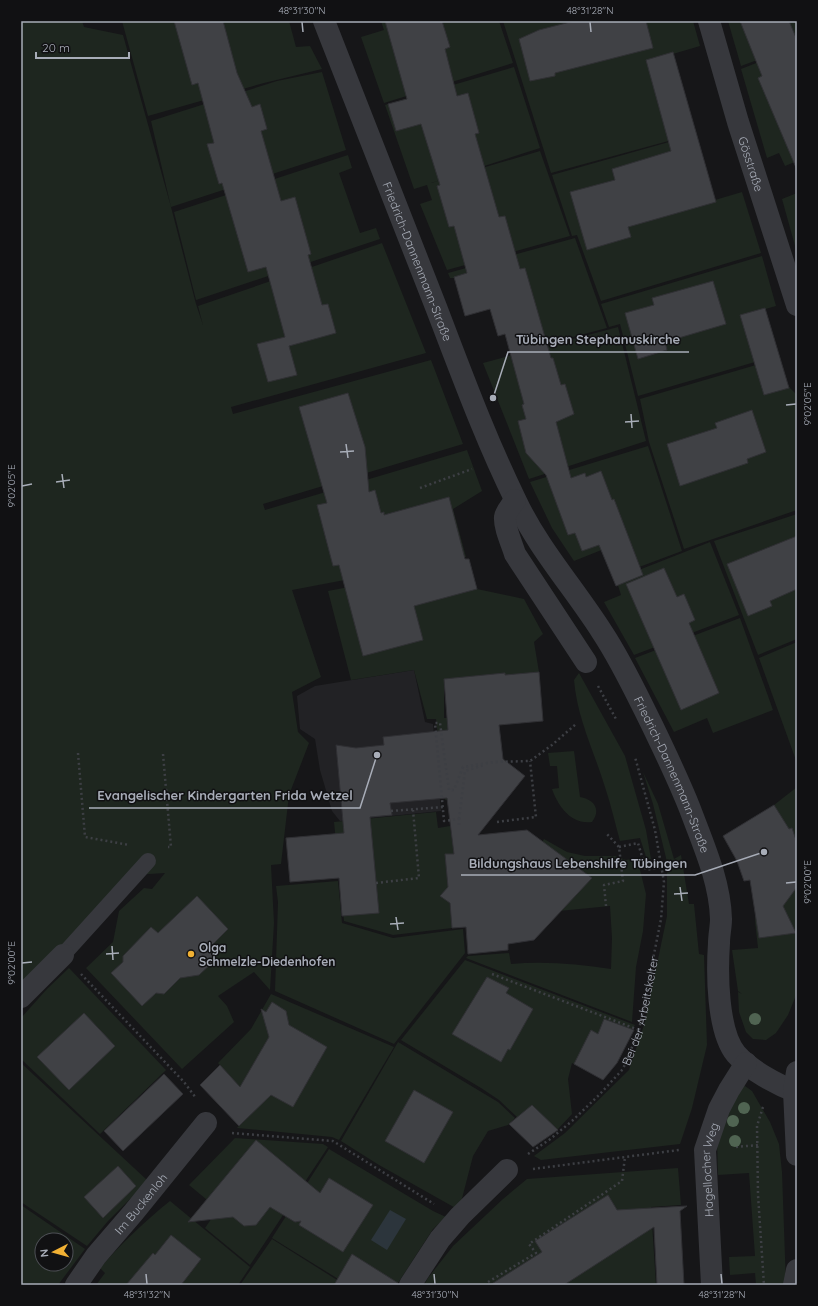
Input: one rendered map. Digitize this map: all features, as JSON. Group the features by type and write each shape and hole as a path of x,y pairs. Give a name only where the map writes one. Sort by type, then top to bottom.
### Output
{"street":[{"name":"Friedrich-Dannenmann-Straße","path":"324,21 479,418 515,500 526,521 602,632 626,673 669,760 689,806 708,858 716,888 721,920 718,941 719,978 722,1018 727,1037 735,1053 746,1063 771,1080 796,1085"},
{"name":"Gösstraße","path":"709,21 738,122 797,305"},
{"path":"515,500 505,517 508,534 515,554 586,662"},
{"path":"21,997 63,955"},
{"name":"Hagellocher Weg","path":"712,1285 705,1150 719,1109 746,1063"},
{"path":"796,1085 797,1155"},
{"name":"Im Buckenloh","path":"76,1285 96,1256 206,1123"},
{"path":"410,1285 440,1239 460,1216 507,1170"},
{"path":"794,1285 797,1270"}],"lane":[{"path":"63,955 148,861"}],"path":[{"path":"420,488 497,460"},
{"path":"586,662 619,724"},
{"path":"459,819 444,821 435,723 440,723 449,790 454,790 463,767 494,762 530,761 552,745 576,724"},
{"name":"Bei der Arbeitskelter","path":"507,1170 549,1140 572,1121 599,1095 623,1069 639,1030 661,919 664,882 655,830 633,751"},
{"path":"78,753 85,837 132,846"},
{"path":"163,754 171,847"},
{"path":"497,822 536,817 530,761"},
{"path":"460,825 459,819 465,771 494,762"},
{"path":"391,812 443,807"},
{"path":"376,883 418,878 413,810"},
{"path":"606,906 604,885 623,881 619,847 607,834"},
{"path":"619,847 638,843 646,870 661,867"},
{"path":"492,974 639,1030"},
{"path":"83,977 184,1082"},
{"path":"764,1285 758,1195 757,1126 771,1080"},
{"path":"242,1134 333,1141 437,1206"},
{"path":"553,1166 678,1150"},
{"path":"488,1282 536,1253 529,1244 622,1181 625,1157"}],"shaded area":[{"path":"21,21 82,21 84,27 123,35 203,325 198,306 382,243 426,353 231,407 233,414 431,360 463,444 263,504 265,510 467,450 482,491 453,509 466,557 292,590 321,677 292,692 298,732 309,743 289,795 281,864 271,865 274,923 270,990 254,972 218,996 227,1006 234,1022 182,1069 86,968 113,942 119,911 144,888 152,889 165,873 134,875 21,993"},
{"path":"122,21 289,21 296,47 310,46 322,69 264,83 148,116"},
{"path":"381,21 499,21 513,63 384,103 361,37 384,30"},
{"path":"503,21 693,21 700,46 649,61 672,140 551,173"},
{"path":"728,21 797,21 797,45 741,66"},
{"path":"797,47 797,161 785,166 779,153 767,158 741,69"},
{"path":"514,67 540,148 431,183 540,151 570,236 447,270 420,204 432,200 427,185 414,189 385,105"},
{"path":"322,72 346,150 171,207 151,121 277,81"},
{"path":"676,140 715,200 742,192 761,253 601,301 577,235 572,236 552,175"},
{"path":"348,155 352,168 339,173 360,233 376,228 380,239 196,300 174,212"},
{"path":"797,193 797,253 782,199"},
{"path":"575,238 607,328 519,351 536,320 455,278 450,278 448,273"},
{"path":"762,256 776,306 741,316 755,362 638,396 620,324 609,327 601,304"},
{"path":"618,327 646,441 529,479 483,363"},
{"path":"756,365 765,394 789,387 796,394 797,510 684,549 649,442 640,399"},
{"path":"648,446 682,551 615,576 604,549 574,561 552,528 530,482"},
{"path":"797,514 797,639 758,655 714,541"},
{"path":"710,542 739,615 634,655 604,602 621,595 616,579"},
{"path":"468,564 477,589 524,599 543,634 534,642 539,672 505,675 505,673 445,679 444,718 475,716 459,799 445,800 436,719 427,719 414,670 351,680 328,591"},
{"path":"740,618 773,710 713,733 707,718 674,732 635,658"},
{"path":"797,642 797,763 759,658"},
{"path":"414,670 425,722 433,724 441,811 340,821 332,811 320,770 315,739 300,729 297,696 315,686"},
{"path":"579,673 625,756 646,830 651,859 647,860 640,838 620,841 601,774 582,721 574,680"},
{"path":"574,751 580,797 589,800 595,805 596,813 592,822 578,820 566,813 558,802 552,789 559,788 557,766 550,766 548,753"},
{"path":"643,772 658,804 674,859 681,855 689,904 694,904 699,954 704,955 707,1045 692,1108 680,1144 541,1160 534,1156 565,1133 629,1070 645,1022 667,916 667,862 653,804"},
{"path":"797,787 797,993 788,1015 776,1033 766,1040 753,1039 746,1032 739,1012 738,992 742,994 738,991 732,950 758,948 755,921 774,805"},
{"path":"436,812 438,828 450,826 454,854 445,855 452,928 393,935 344,921 334,822"},
{"path":"544,839 567,852 585,856 615,856 626,860 637,858 646,894 643,931 636,967 632,1022 466,958 468,956 509,953 511,964 561,964 611,969 612,938 610,906 559,911 541,844"},
{"path":"338,881 342,923 393,938 463,929 465,953 394,1044 275,991 278,902 276,886"},
{"path":"465,960 635,1025 615,1061 602,1078 572,1063 568,1079 572,1114 558,1129 533,1146 518,1118 499,1100 401,1040"},
{"path":"69,968 166,1070 100,1134 21,1059 21,1018 47,989"},
{"path":"271,994 394,1047 339,1140 332,1137 237,1128 258,1107 218,1063 251,1029"},
{"path":"398,1042 498,1102 515,1118 508,1125 488,1131 473,1156 459,1210 379,1165 341,1141"},
{"path":"21,1063 148,1181 108,1221 87,1246 74,1237 74,1232 66,1232 21,1202"},
{"path":"745,1086 752,1091 770,1122 779,1144 782,1172 786,1285 756,1285 755,1273 730,1275 729,1257 755,1256 749,1173 718,1175 717,1139 736,1087"},
{"path":"235,1138 323,1144 328,1147 250,1265 205,1228 218,1209 189,1185"},
{"path":"329,1149 433,1211 446,1217 433,1229 398,1283 380,1273 348,1285 272,1238"},
{"path":"678,1168 681,1205 651,1207 656,1285 424,1285 453,1246 503,1199 527,1179"},
{"path":"170,1201 250,1267 238,1285 96,1285 105,1273 100,1268 134,1233"},
{"path":"21,1205 60,1232 34,1232 34,1272 68,1272 58,1285 21,1285"},
{"path":"390,1210 406,1219 387,1250 371,1240"},
{"path":"272,1239 345,1285 240,1285"},
{"path":"74,1241 85,1249 74,1264"}],"building":[{"path":"174,21 223,21 237,73 252,107 260,104 267,129 261,131 281,201 295,197 311,254 308,255 322,305 328,304 336,333 289,346 297,375 268,382 257,344 285,337 266,267 248,272 222,183 219,184 207,144 214,143 198,83 192,85"},
{"path":"385,21 442,21 450,47 445,49 457,96 468,93 479,133 475,134 499,217 505,216 520,269 525,268 551,358 553,358 561,385 565,384 574,414 556,422 571,478 585,473 586,477 601,471 612,500 614,499 643,575 616,586 599,545 582,551 575,533 568,535 546,475 526,453 518,421 526,419 522,405 524,404 505,334 498,336 490,309 465,316 454,277 467,273 454,226 449,227 437,186 440,185 421,124 396,131 388,104 407,99"},
{"path":"574,21 646,21 653,48 555,73 555,76 530,81 519,39 539,30"},
{"path":"740,21 789,21 797,40 797,170 758,78 762,76"},
{"path":"673,52 716,202 628,227 631,237 587,250 570,192 615,180 612,169 671,151 646,60"},
{"path":"713,281 726,324 665,342 667,350 638,359 625,313 654,305 652,298"},
{"path":"765,308 789,388 764,395 740,315"},
{"path":"348,393 365,447 369,492 375,490 381,513 384,512 384,515 449,497 465,559 469,559 477,589 414,606 423,640 363,656 339,565 333,566 317,505 327,503 299,407"},
{"path":"752,410 766,452 747,459 748,463 680,486 667,444 717,428 715,423"},
{"path":"797,536 797,589 770,601 772,606 748,616 727,564"},
{"path":"664,568 677,597 684,594 695,620 689,623 719,693 681,710 626,584"},
{"path":"539,672 543,721 499,725 503,759 525,776 478,835 527,830 592,878 534,940 508,944 508,950 468,954 466,927 452,928 450,903 440,896 448,887 445,854 454,854 447,798 390,803 392,815 370,817 379,913 342,916 339,878 290,882 286,838 344,833 336,745 356,748 384,745 383,737 448,730 444,679 505,673 505,675"},
{"path":"774,805 789,829 792,828 797,843 797,887 783,906 796,933 759,938 750,880 744,881 737,861 723,836"},
{"path":"197,896 228,929 213,944 213,962 199,975 180,978 164,994 156,993 142,1006 111,973 123,962 123,956 151,927 158,933"},
{"path":"487,977 509,988 506,993 533,1009 510,1050 508,1049 501,1062 452,1034"},
{"path":"272,1002 286,1011 289,1025 327,1047 293,1107 271,1095 239,1126 200,1085 220,1065 240,1087 269,1037 261,1009 266,1012"},
{"path":"84,1013 115,1046 69,1090 37,1057"},
{"path":"604,1019 634,1030 617,1063 603,1080 574,1064 591,1030 598,1034"},
{"path":"164,1074 183,1094 123,1151 104,1131"},
{"path":"414,1090 453,1112 424,1163 385,1141"},
{"path":"532,1105 558,1130 533,1147 509,1124"},
{"path":"256,1140 320,1193 329,1178 373,1205 343,1252 299,1225 301,1221 295,1222 270,1207 256,1225 244,1226 233,1217 188,1222"},
{"path":"118,1166 136,1186 103,1218 84,1197"},
{"path":"608,1195 617,1210 687,1206 680,1211 684,1285 657,1285 654,1227 564,1285 490,1285 542,1252 535,1241"},
{"path":"171,1235 201,1259 181,1285 126,1285 153,1253 155,1255"},
{"path":"352,1254 398,1283 398,1285 334,1285"}],"place":[{"name":"Tübingen Stephanuskirche","path":"493,398"},
{"name":"Evangelischer Kindergarten Frida Wetzel","path":"377,755"},
{"name":"Bildungshaus Lebenshilfe Tübingen","path":"764,852"},
{"name":"Olga Schmelzle-Diedenhofen","path":"191,954"}]}
